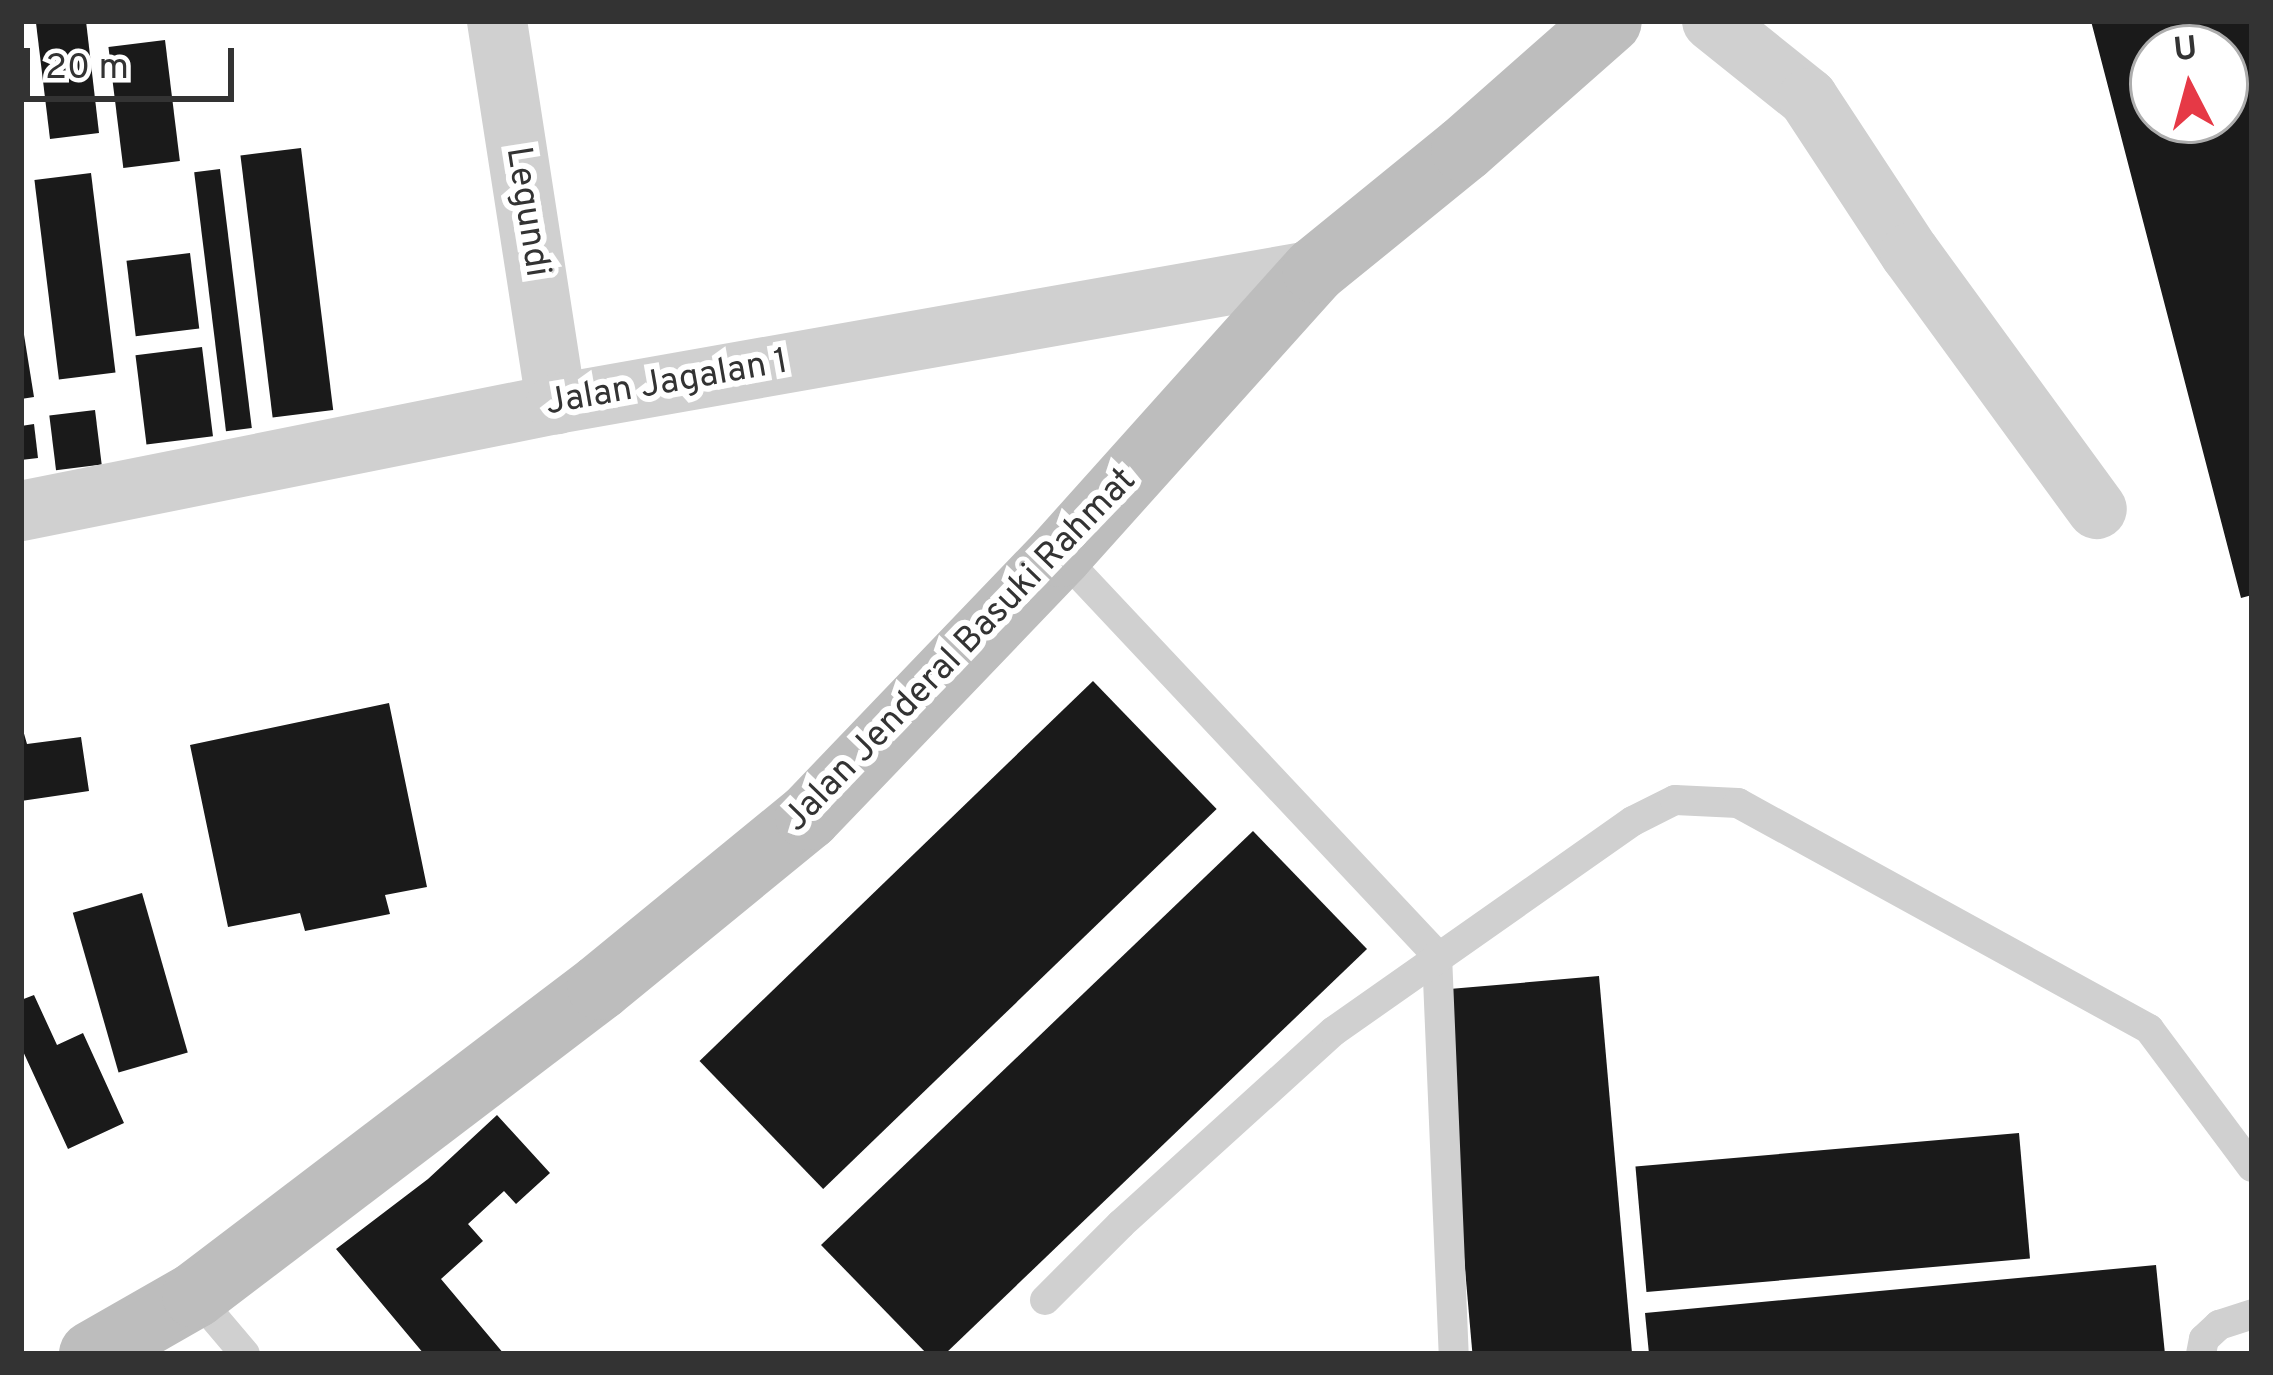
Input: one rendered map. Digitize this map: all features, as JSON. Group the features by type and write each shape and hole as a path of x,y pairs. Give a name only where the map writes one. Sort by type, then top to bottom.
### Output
{"main road":[{"name":"Jalan Jenderal Basuki Rahmat","path":"92,1354 195,1295 600,987 808,817 1060,554 1315,270 1581,32"}],"street":[{"name":"Legundi","path":"497,21 556,404"},
{"path":"1712,21 1808,98 1910,253 2097,508"},
{"name":"Jalan Jagalan 1","path":"21,511 556,404 1315,270"}],"lane":[{"path":"1060,554 1437,955 1454,1354"},
{"path":"1045,1300 1120,1224 1334,1031 1633,820 1675,800 1738,802 2149,1029 2252,1166"},
{"path":"195,1295 245,1354"},
{"path":"2201,1354 2204,1339 2219,1324 2252,1314"}],"building":[{"path":"86,21 99,133 50,139 36,23"},
{"path":"2091,21 2252,21 2252,595 2241,598"},
{"path":"165,40 180,161 123,168 108,47"},
{"path":"301,148 333,410 273,417 240,155"},
{"path":"220,169 252,428 226,431 194,172"},
{"path":"91,173 115,373 59,379 34,180"},
{"path":"190,253 199,328 136,336 126,261"},
{"path":"21,316 34,397 21,399"},
{"path":"202,347 213,436 146,444 135,355"},
{"path":"95,410 102,465 56,470 49,416"},
{"path":"34,424 38,458 21,460 21,426"},
{"path":"1093,681 1217,809 823,1189 700,1061"},
{"path":"389,703 427,887 385,895 390,914 305,931 300,913 228,927 190,745"},
{"path":"21,723 27,744 81,737 89,791 21,801"},
{"path":"1253,831 1367,949 945,1354 927,1354 821,1245"},
{"path":"142,893 188,1053 119,1072 73,913"},
{"path":"1599,976 1632,1354 1472,1354 1441,990"},
{"path":"34,995 57,1045 83,1033 124,1123 68,1149 21,1047 21,1000"},
{"path":"497,1115 550,1173 516,1204 504,1191 468,1224 483,1241 441,1279 504,1354 424,1354 336,1249 428,1179"},
{"path":"2019,1133 2030,1259 1646,1292 1635,1167"},
{"path":"2156,1265 2165,1354 1649,1354 1645,1313"}]}
